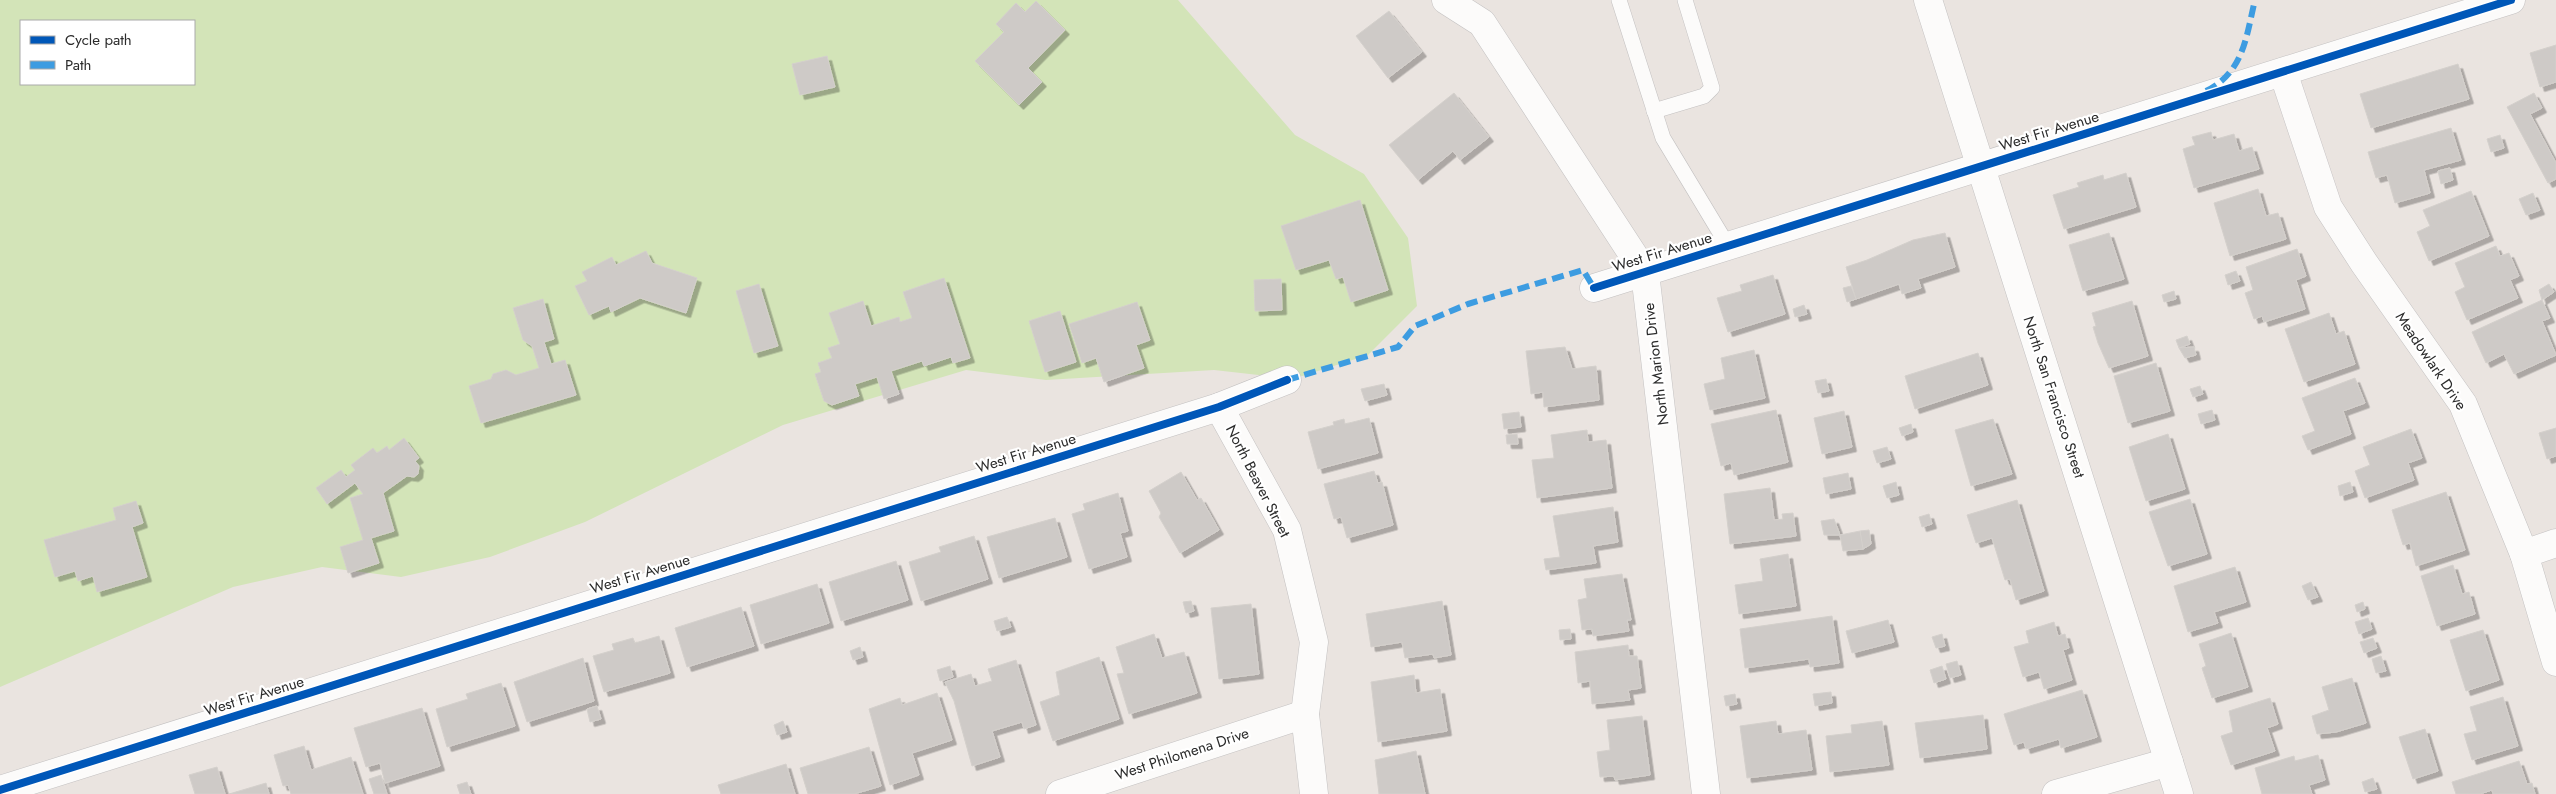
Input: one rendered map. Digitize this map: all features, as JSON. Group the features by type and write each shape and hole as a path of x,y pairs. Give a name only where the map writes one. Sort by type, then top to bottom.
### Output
{"street":[{"name":"North Marion Drive","path":"1446,0 1482,23 1645,272 1706,794"},
{"name":"North San Francisco Street","path":"1928,0 2179,794"},
{"name":"West Fir Avenue","path":"1594,288 2511,0"},
{"name":"Meadowlark Drive","path":"2283,72 2328,207 2364,264 2463,404 2524,554 2556,662"},
{"name":"West Fir Avenue","path":"0,790 1219,407 1287,380"},
{"name":"North Beaver Street","path":"1219,407 1286,530 1314,642 1305,714 1314,794"},
{"path":"2524,554 2556,543"},
{"name":"West Philomena Drive","path":"1060,794 1305,714"},
{"path":"2056,794 2169,762"}],"lane":[{"path":"1619,0 1663,138 1728,246"},
{"path":"1654,111 1704,96 1712,88 1685,0"}],"green space":[{"path":"0,0 1178,0 1295,135 1364,174 1408,238 1417,306 1368,355 1293,379 1214,370 1046,380 966,370 783,425 585,522 490,557 401,577 322,567 233,587 0,687"}],"building":[{"path":"1036,1 1065,30 1028,68 1042,82 1019,105 975,61 1004,32 996,24 1016,3 1025,12"},
{"path":"1389,11 1422,52 1388,78 1356,36"},
{"path":"2556,45 2556,82 2540,87 2530,53"},
{"path":"827,56 835,87 800,95 792,64"},
{"path":"2458,64 2469,99 2371,128 2360,94"},
{"path":"1454,93 1489,137 1460,160 1453,151 1418,180 1389,145"},
{"path":"2534,93 2542,108 2530,114 2556,163 2556,179 2548,183 2507,107"},
{"path":"2451,128 2461,160 2424,170 2430,193 2395,203 2387,175 2376,178 2368,152"},
{"path":"2211,132 2213,140 2234,134 2239,151 2252,147 2259,169 2194,188 2183,149 2195,145 2192,137"},
{"path":"2500,135 2504,148 2491,152 2487,139"},
{"path":"2450,168 2453,180 2441,184 2438,171"},
{"path":"2126,173 2136,207 2064,229 2053,195 2079,187 2077,183 2103,175 2104,180"},
{"path":"2258,189 2266,216 2278,213 2286,239 2230,256 2214,203"},
{"path":"2471,191 2489,236 2429,261 2417,232 2430,226 2423,210"},
{"path":"2533,193 2540,210 2526,215 2519,199"},
{"path":"1360,200 1388,290 1351,302 1343,277 1336,279 1329,260 1296,270 1281,226"},
{"path":"1945,233 1955,267 1918,279 1921,288 1902,294 1899,284 1856,299 1846,267 1913,240"},
{"path":"2109,233 2124,279 2083,291 2069,245"},
{"path":"2496,246 2500,256 2509,253 2519,276 2510,280 2518,298 2467,320 2455,292 2465,287 2455,263"},
{"path":"2297,249 2306,276 2296,280 2305,309 2264,322 2262,316 2254,319 2245,293 2253,290 2246,267"},
{"path":"646,251 652,263 697,278 686,313 640,298 611,312 609,306 589,315 575,286 587,281 582,272 612,257 616,265"},
{"path":"2236,271 2240,281 2228,285 2225,275"},
{"path":"1773,275 1785,314 1728,332 1717,298 1742,291 1740,285"},
{"path":"944,278 970,358 953,363 951,357 924,366 922,361 891,371 899,394 884,399 877,377 855,384 859,396 832,405 824,401 815,374 821,372 818,363 832,358 828,348 840,344 829,313 863,301 871,326 899,317 900,322 912,318 903,292"},
{"path":"1281,279 1282,310 1255,311 1254,280"},
{"path":"759,284 778,346 754,353 736,291"},
{"path":"2549,284 2554,292 2542,300 2539,290"},
{"path":"1851,286 1856,299 1847,302 1843,288"},
{"path":"2174,291 2176,299 2164,302 2162,295"},
{"path":"543,299 554,339 544,342 551,364 565,360 576,395 481,423 469,386 491,379 493,374 506,370 516,375 539,368 532,346 523,340 513,308"},
{"path":"2542,300 2550,318 2542,321 2556,355 2514,374 2504,354 2486,363 2472,332"},
{"path":"2132,301 2148,356 2109,368 2093,327 2096,326 2092,313"},
{"path":"1137,302 1150,340 1136,345 1144,368 1104,382 1096,358 1082,363 1069,324"},
{"path":"1804,305 1807,314 1795,317 1793,309"},
{"path":"1060,311 1076,362 1045,372 1029,321"},
{"path":"2329,313 2336,334 2344,331 2355,364 2304,382 2285,329"},
{"path":"2187,336 2190,344 2179,348 2176,340"},
{"path":"1565,347 1572,369 1596,366 1599,400 1544,407 1543,392 1531,394 1526,351"},
{"path":"2194,347 2196,355 2185,358 2179,348"},
{"path":"1754,350 1765,398 1710,410 1704,384 1725,379 1721,358"},
{"path":"1978,353 1988,385 1915,409 1905,376"},
{"path":"2156,363 2170,411 2128,423 2114,376"},
{"path":"2355,378 2365,403 2343,411 2351,434 2308,450 2302,436 2315,431 2302,398"},
{"path":"1826,379 1829,391 1818,393 1815,381"},
{"path":"1384,384 1387,395 1365,401 1361,389"},
{"path":"2200,386 2203,394 2193,397 2190,389"},
{"path":"1776,410 1788,462 1734,475 1731,463 1721,466 1711,424"},
{"path":"2212,410 2215,420 2201,424 2198,414"},
{"path":"1844,411 1852,447 1822,454 1814,418"},
{"path":"1519,412 1521,427 1504,429 1502,414"},
{"path":"1369,418 1378,453 1318,469 1308,432 1334,425 1333,422 1344,419 1345,424"},
{"path":"1993,419 2012,474 1971,486 1955,430"},
{"path":"1911,424 1913,432 1902,436 1899,428"},
{"path":"2556,428 2556,456 2547,459 2539,433"},
{"path":"2411,429 2422,458 2408,463 2414,480 2365,498 2355,471 2370,465 2363,447"},
{"path":"1587,430 1588,442 1606,440 1612,488 1537,498 1532,460 1554,458 1551,435"},
{"path":"1517,434 1518,444 1507,444 1506,435"},
{"path":"2168,434 2185,489 2146,501 2129,447"},
{"path":"404,438 419,458 415,461 419,466 418,474 414,477 407,476 383,493 394,531 371,538 379,563 348,573 340,547 363,540 350,498 363,494 355,483 327,504 316,488 341,470 346,477 355,470 351,465 373,448 377,453 387,446 389,450"},
{"path":"1887,447 1891,459 1877,463 1873,451"},
{"path":"1374,471 1378,483 1382,482 1393,525 1347,538 1341,517 1334,519 1324,484"},
{"path":"1181,472 1197,500 1201,498 1219,530 1180,553 1159,517 1161,513 1149,491"},
{"path":"1848,473 1851,489 1826,494 1823,478"},
{"path":"1896,482 1899,495 1887,498 1883,486"},
{"path":"2350,482 2353,492 2340,496 2338,486"},
{"path":"1770,488 1774,520 1783,519 1782,514 1793,513 1796,536 1730,544 1724,494"},
{"path":"2446,492 2465,550 2416,566 2410,543 2403,545 2392,510"},
{"path":"1118,493 1128,531 1120,533 1127,557 1089,569 1072,514 1085,510 1083,504"},
{"path":"2190,499 2207,554 2168,566 2149,512"},
{"path":"2017,500 2044,591 2016,600 2010,579 2005,580 1992,538 1976,543 1967,515"},
{"path":"136,501 143,523 132,527 147,577 97,592 93,576 78,581 75,571 55,577 44,540 116,520 113,508"},
{"path":"1613,507 1618,542 1593,546 1596,563 1546,570 1544,559 1560,557 1553,516"},
{"path":"1929,514 1932,524 1922,527 1919,517"},
{"path":"1055,518 1067,557 999,578 987,537"},
{"path":"1834,519 1840,535 1824,535 1821,521"},
{"path":"1869,530 1871,544 1863,549 1860,531"},
{"path":"1860,531 1863,549 1843,551 1840,535"},
{"path":"974,536 988,579 921,601 909,562 941,552 939,547"},
{"path":"1788,554 1796,606 1739,614 1735,585 1763,581 1760,559"},
{"path":"896,561 908,600 841,621 829,582"},
{"path":"2453,565 2462,594 2469,592 2475,614 2437,626 2421,576"},
{"path":"2235,567 2246,602 2214,612 2218,623 2188,632 2174,586"},
{"path":"1622,574 1631,620 1627,620 1629,631 1593,636 1592,629 1582,630 1578,600 1587,598 1584,579"},
{"path":"2311,582 2318,597 2308,600 2302,586"},
{"path":"817,584 829,623 761,644 750,605"},
{"path":"1191,601 1194,611 1186,613 1183,602"},
{"path":"1442,601 1451,655 1434,658 1433,654 1405,658 1402,642 1371,647 1366,614"},
{"path":"2363,602 2365,609 2357,612 2355,605"},
{"path":"1251,604 1259,674 1219,679 1211,608"},
{"path":"741,607 754,646 687,667 675,628"},
{"path":"1832,616 1839,663 1810,667 1809,659 1745,668 1740,629"},
{"path":"1007,617 1011,627 997,631 994,621"},
{"path":"2368,618 2372,629 2359,634 2355,622"},
{"path":"1888,620 1894,642 1852,653 1846,631"},
{"path":"2054,622 2058,636 2065,634 2069,648 2063,650 2072,680 2044,689 2039,672 2023,677 2014,647 2029,643 2026,631"},
{"path":"1570,629 1571,639 1560,640 1559,630"},
{"path":"2483,630 2499,680 2466,691 2450,640"},
{"path":"2231,633 2248,687 2212,698 2202,668 2206,666 2199,644"},
{"path":"1154,634 1162,658 1184,652 1197,693 1129,714 1117,674 1124,673 1116,647"},
{"path":"1942,634 1945,646 1936,648 1932,637"},
{"path":"659,636 670,673 604,692 593,656 614,650 612,644 633,638 635,643"},
{"path":"2373,638 2377,648 2364,653 2360,642"},
{"path":"1628,645 1629,656 1637,656 1641,688 1628,690 1630,700 1592,704 1590,681 1578,683 1575,652"},
{"path":"860,647 863,657 853,660 850,651"},
{"path":"2381,656 2386,671 2376,673 2372,659"},
{"path":"1099,657 1119,719 1053,741 1040,702 1060,695 1056,672"},
{"path":"583,658 594,701 527,722 514,682"},
{"path":"1016,660 1036,725 1024,729 1022,722 992,731 1000,757 972,766 954,701 945,682 971,674 975,686 992,681 988,669"},
{"path":"1957,661 1961,675 1950,678 1946,664"},
{"path":"950,666 953,677 940,681 937,670"},
{"path":"1942,666 1946,679 1934,683 1930,670"},
{"path":"1414,675 1416,693 1440,689 1447,731 1378,742 1371,682"},
{"path":"2352,678 2366,723 2336,732 2317,734 2312,716 2329,710 2322,687"},
{"path":"501,683 515,726 447,747 436,709 468,699 466,694"},
{"path":"2082,690 2097,737 2061,748 2059,739 2026,749 2024,742 2014,745 2004,714"},
{"path":"1831,692 1832,703 1815,706 1813,694"},
{"path":"937,693 952,740 912,753 919,775 890,785 869,709 900,698 902,705"},
{"path":"1735,694 1737,704 1726,706 1724,696"},
{"path":"2503,697 2518,746 2472,760 2464,734 2477,731 2470,707"},
{"path":"2270,698 2278,724 2267,728 2275,751 2231,765 2221,736 2233,732 2229,711"},
{"path":"597,706 601,719 590,722 587,709"},
{"path":"422,708 440,766 385,783 380,763 366,767 354,728"},
{"path":"1983,715 1987,749 1920,758 1915,723"},
{"path":"1642,716 1650,775 1615,780 1614,776 1600,777 1597,752 1610,750 1607,720"},
{"path":"783,721 787,732 777,735 774,725"},
{"path":"1776,721 1778,734 1806,730 1812,770 1747,778 1740,726"},
{"path":"1882,721 1889,765 1830,772 1826,736 1852,733 1851,725"},
{"path":"2425,729 2438,771 2413,779 2399,737"},
{"path":"304,746 311,770 351,757 363,794 291,794 288,785 283,786 274,755"},
{"path":"869,747 881,786 854,794 808,794 800,768"},
{"path":"1416,751 1425,794 1379,794 1375,760"},
{"path":"2318,755 2325,780 2309,785 2312,794 2262,794 2255,768 2294,756 2295,761"},
{"path":"2519,761 2527,784 2532,783 2535,794 2493,794 2492,790 2480,794 2456,794 2452,782"},
{"path":"786,764 795,794 721,794 718,785"},
{"path":"217,767 225,794 195,794 189,775"},
{"path":"381,775 387,794 374,794 369,779"},
{"path":"2373,778 2377,789 2365,792 2362,782"},
{"path":"467,782 471,794 460,794 457,785"},
{"path":"266,783 269,794 229,794"}],"marked path":[{"path":"2206,91 2219,83 2236,64 2246,40 2255,0"},
{"path":"1287,380 1398,347 1415,326 1468,304 1583,270 1594,288"}],"cycle path":[{"path":"1594,288 2511,0"},
{"path":"0,790 1219,407 1287,380"}]}
